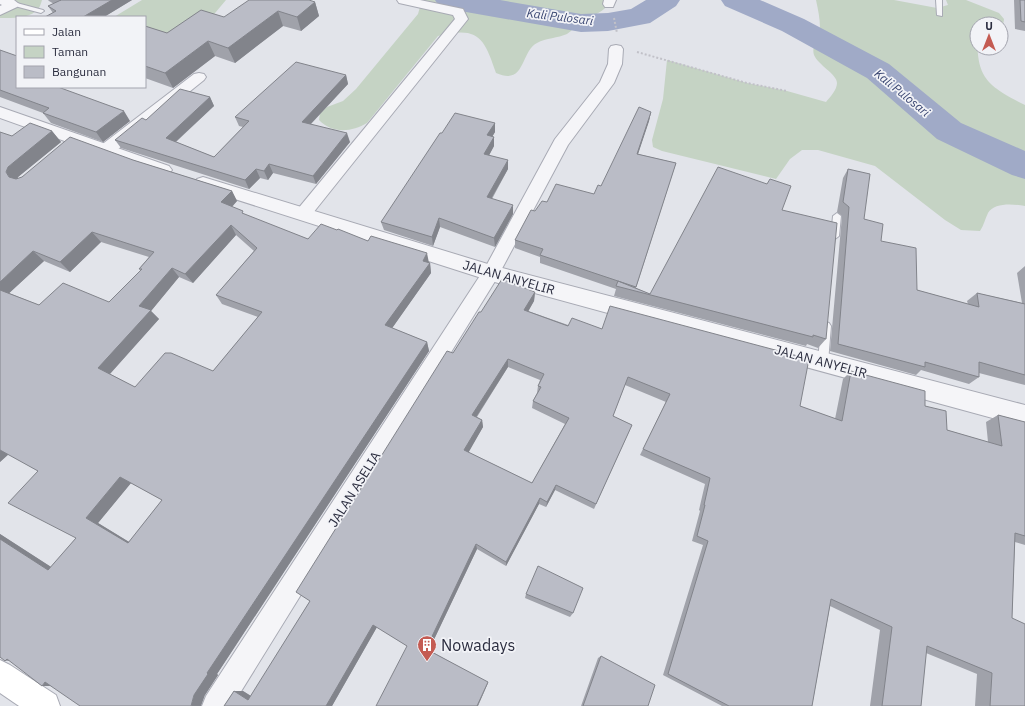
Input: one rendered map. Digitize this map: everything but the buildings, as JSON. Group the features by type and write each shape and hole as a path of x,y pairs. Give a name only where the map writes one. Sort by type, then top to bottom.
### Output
{"main road":[{"path":"0,675 45,706"}],"street":[{"path":"303,214 462,19 458,12 403,0"},
{"path":"0,11 7,2"},
{"name":"JALAN ASELIA","path":"216,706 491,273 561,143 607,83 615,64 616,49"},
{"path":"106,150 199,77"},
{"name":"JALAN ANYELIR","path":"0,112 70,144 106,150 491,273 1025,416"}],"lane":[{"path":"939,0 940,15"},
{"path":"7,2 41,11"},
{"path":"834,247 837,216"},
{"path":"823,362 827,316"}],"path":[{"path":"614,18 617,31"},
{"path":"616,49 647,54 747,83 787,91"}],"green space":[{"path":"0,0 42,0 39,8 30,15 0,18"},
{"path":"142,0 226,0 210,19 188,29 146,39 146,16 116,16"},
{"path":"403,0 610,0 602,11 581,22 567,34 537,43 528,53 518,72 513,75 506,76 496,73 488,51 483,43 471,34 452,33 438,36 367,123 349,130 330,128 324,125 319,120 320,113 327,107 343,101 356,89 418,14 420,7"},
{"path":"816,0 894,0 937,8 948,5 946,0 966,0 999,13 1002,16 969,16 969,56 978,56 984,75 998,90 1025,105 1025,206 1010,204 999,205 991,209 988,213 980,231 961,230 945,220 875,166 818,150 802,150 790,159 776,179 662,151 653,147 652,140 663,99 667,60 747,83 787,91 826,102 835,91 837,83 834,76 816,59 813,52 820,28"}],"waterway":[{"name":"Kali Pulosari","path":"449,0 581,23 608,22 639,17 666,0"},
{"name":"Kali Pulosari","path":"735,0 793,25 878,71 949,131 1025,166"}],"place":[{"name":"Nowadays","path":"427,662"}]}
